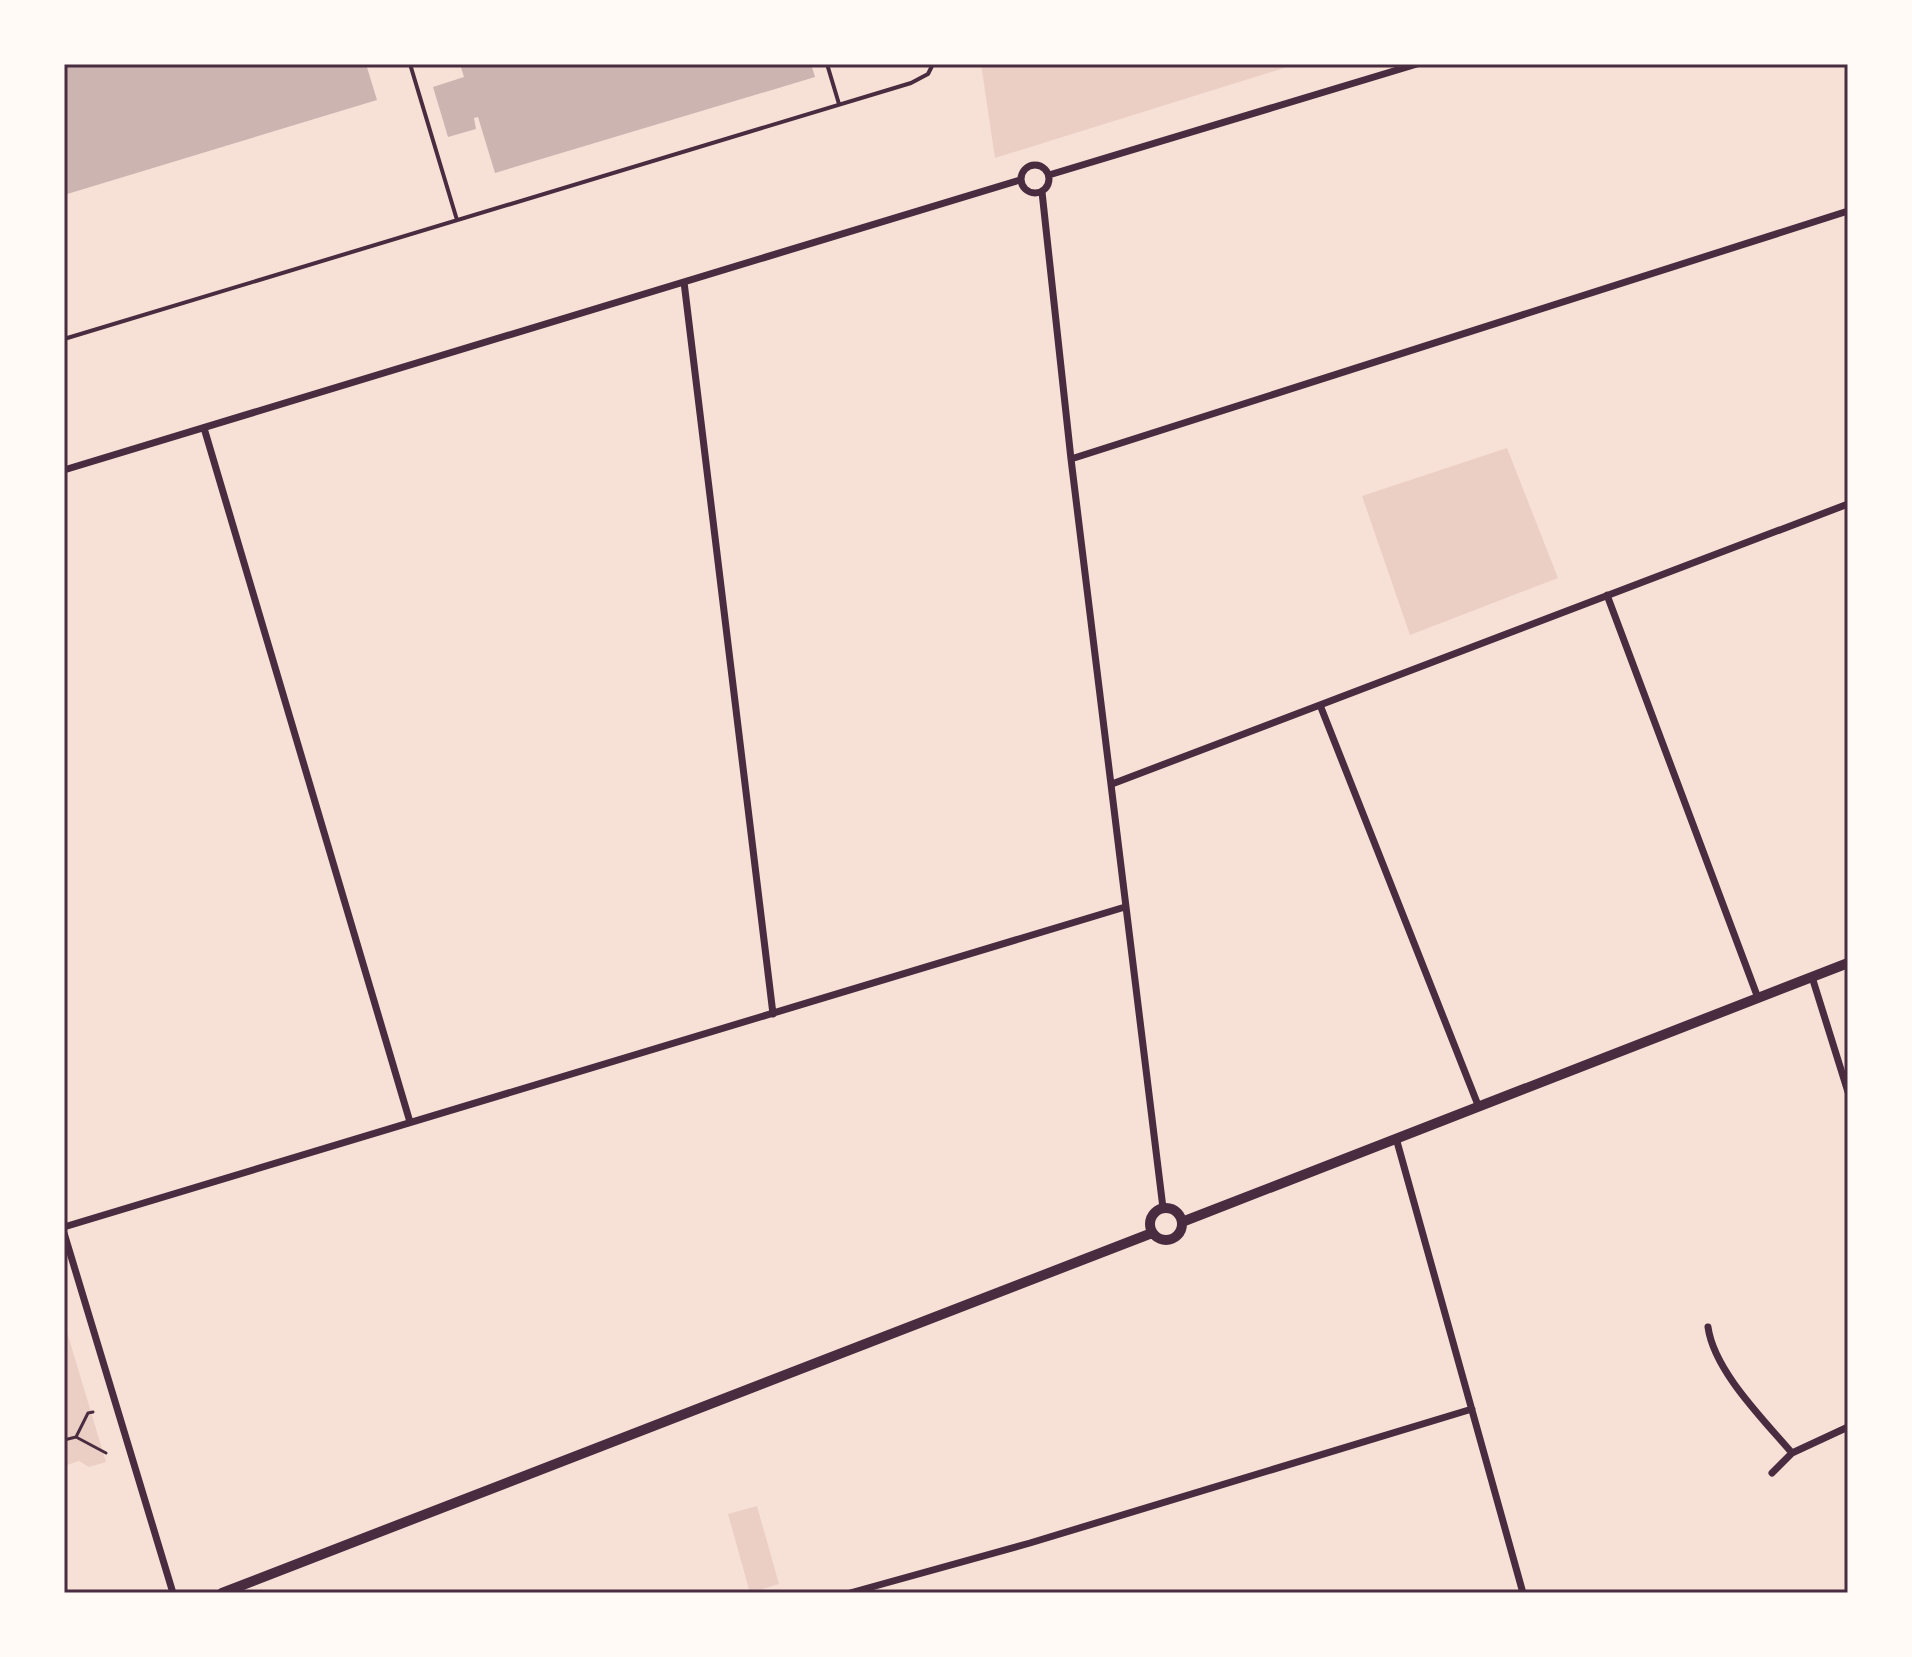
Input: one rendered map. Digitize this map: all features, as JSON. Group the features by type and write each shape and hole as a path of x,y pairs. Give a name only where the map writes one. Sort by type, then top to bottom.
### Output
{"main road":[{"path":"1182,1222 1848,963"},
{"path":"1163,1208 1178,1212 1182,1222 1179,1234 1170,1240 1160,1239 1152,1233 1151,1217 1163,1208"},
{"path":"222,1593 1152,1233"}],"street":[{"path":"1049,175 1417,64"},
{"path":"64,470 1020,180 1030,166 1043,167 1049,175 1049,184 1042,192 1071,459 1163,1208"},
{"path":"1020,180 1028,192 1042,192"},
{"path":"1071,459 1848,211"},
{"path":"684,282 773,1014"},
{"path":"204,428 410,1122"},
{"path":"1112,784 1848,504"},
{"path":"1607,595 1758,998"},
{"path":"1320,705 1478,1105"},
{"path":"173,1593 64,1230 410,1122 1125,907"},
{"path":"1812,977 1848,1092"},
{"path":"1396,1138 1523,1593"},
{"path":"1708,1327 1710,1341 1744,1396 1792,1453"},
{"path":"850,1593 1030,1543 1472,1409"},
{"path":"1772,1473 1792,1453 1848,1427"}],"lane":[{"path":"410,64 457,220"},
{"path":"827,64 839,104"},
{"path":"64,339 911,83 928,74 933,64"}],"path":[{"path":"76,1437 88,1413 93,1412"},
{"path":"64,1440 76,1437 106,1453"}],"shaded area":[{"path":"981,64 1297,64 995,158"},
{"path":"1507,448 1558,578 1410,635 1362,496"},
{"path":"64,1322 106,1462 89,1467 79,1461 64,1466"},
{"path":"757,1506 779,1584 750,1593 728,1514"}],"building":[{"path":"64,64 366,64 377,100 64,195"},
{"path":"460,64 811,64 815,77 495,173 478,117 474,118 476,129 448,137 433,87 464,77"}]}
